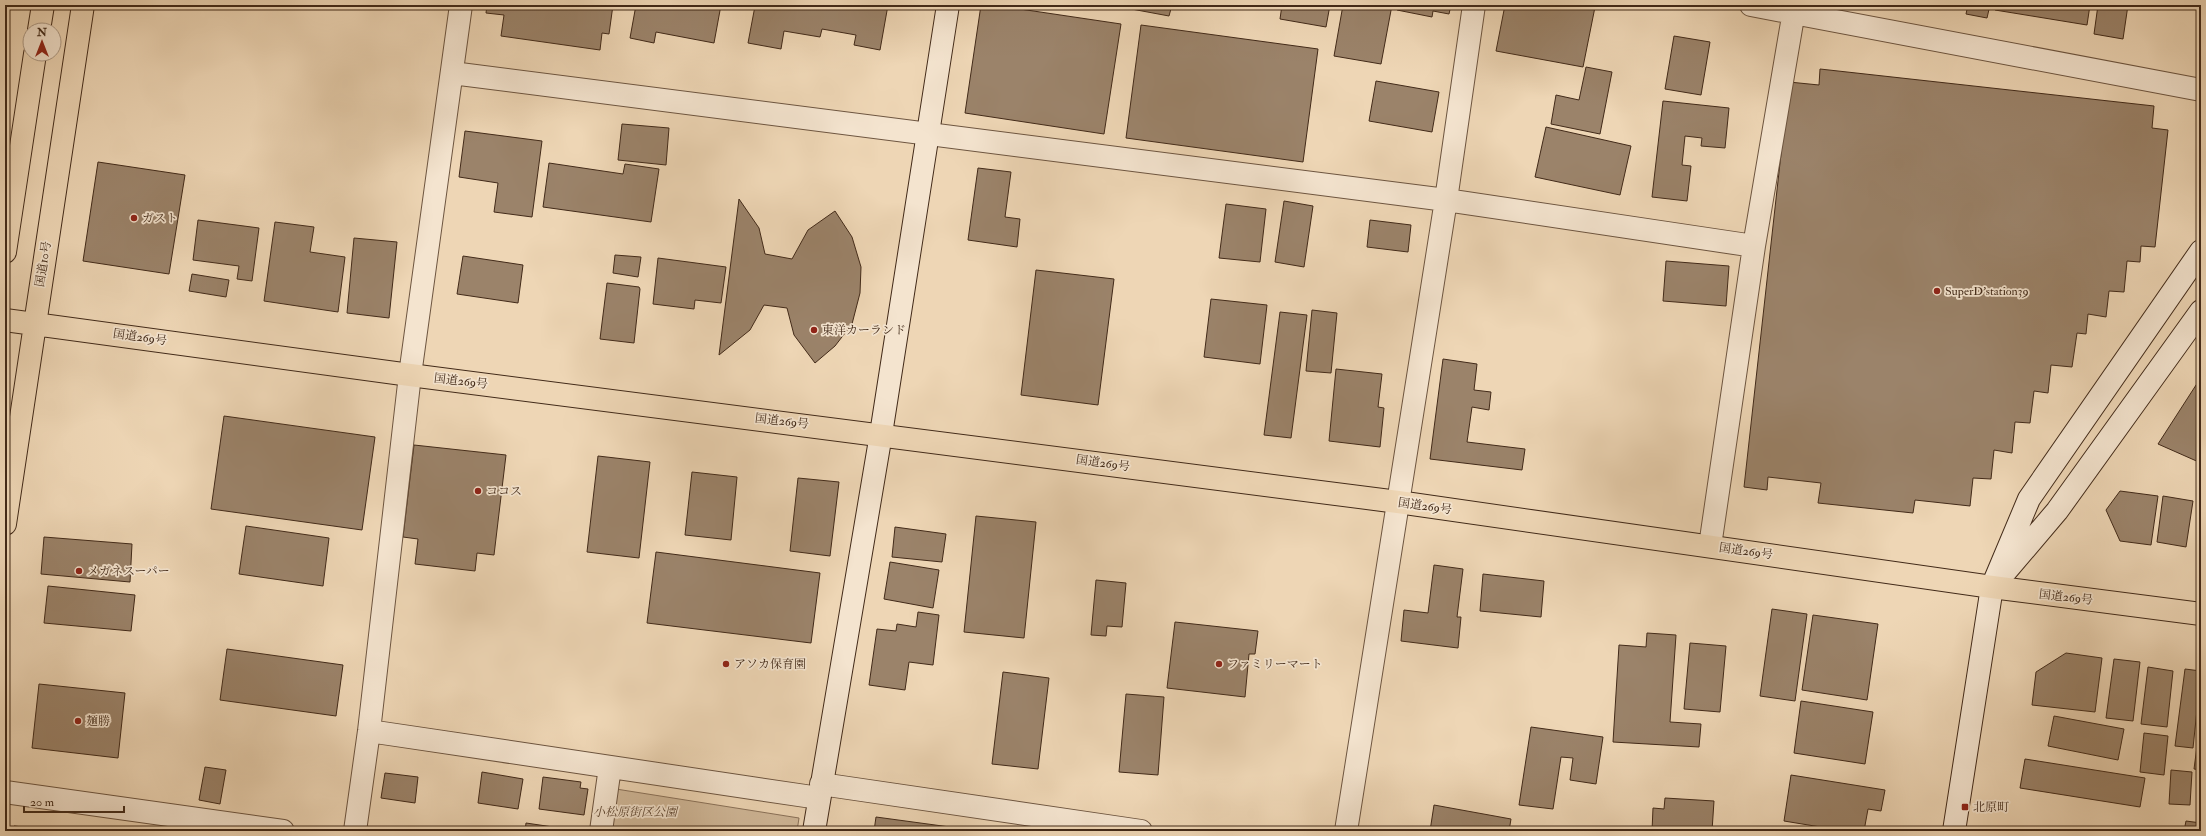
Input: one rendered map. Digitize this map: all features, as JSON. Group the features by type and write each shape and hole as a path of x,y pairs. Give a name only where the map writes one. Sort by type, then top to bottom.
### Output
{"highway":[{"path":"40,22 43,5"},
{"name":"国道10号","path":"5,524 83,5"},
{"path":"5,252 34,62"},
{"name":"国道269号","path":"5,320 410,375 881,434 1398,502 1992,587 2201,614"}],"street":[{"path":"355,831 369,731 410,375 460,5"},
{"path":"814,831 881,434 948,5"},
{"path":"1346,831 1446,200 1474,5"},
{"path":"1751,5 1794,10 2201,90"},
{"path":"1710,546 1754,246 1794,10"},
{"path":"452,73 1446,200 1754,246"},
{"path":"1954,831 1992,587 2029,499 2201,251"},
{"path":"1992,587 2057,511 2201,312"},
{"path":"369,731 610,766 1141,831"},
{"path":"601,831 610,766"},
{"path":"5,792 283,831"}],"green space":[{"name":"小松原街区公園","path":"616,789 799,818 797,831 610,831"}],"building":[{"path":"487,5 613,5 609,34 602,33 600,50 501,36 504,15 486,13"},
{"path":"636,5 721,5 714,43 656,32 654,43 630,38"},
{"path":"750,5 888,5 880,50 854,45 856,35 822,29 820,37 784,31 781,49 748,43 755,6"},
{"path":"981,5 993,5 1121,24 1104,134 965,113"},
{"path":"1110,5 1172,5 1169,16"},
{"path":"1282,5 1330,5 1326,27 1280,19"},
{"path":"1343,5 1392,5 1381,64 1334,56"},
{"path":"1398,5 1451,5 1449,14 1433,11 1432,17 1397,10"},
{"path":"1505,5 1595,7 1583,67 1496,51"},
{"path":"1968,5 1990,5 1987,18 1966,14"},
{"path":"1996,5 2090,5 2087,25 1995,10"},
{"path":"2098,5 2128,5 2123,39 2094,34"},
{"path":"1141,25 1318,49 1303,162 1126,138"},
{"path":"1674,36 1710,42 1701,95 1665,89"},
{"path":"1586,67 1612,72 1600,134 1551,124 1556,95 1579,100"},
{"name":"SuperD'station39","path":"1820,69 2154,106 2152,128 2168,130 2155,247 2141,246 2140,262 2127,261 2124,292 2109,291 2106,317 2088,314 2086,334 2077,333 2072,367 2051,365 2048,393 2034,391 2030,423 2015,422 2012,453 1994,450 1991,479 1973,478 1970,506 1915,500 1913,513 1818,503 1821,483 1768,477 1767,490 1744,487 1789,82 1819,85"},
{"path":"1376,81 1439,92 1432,132 1369,121"},
{"path":"1663,101 1729,108 1725,148 1701,146 1702,138 1685,136 1682,165 1691,166 1687,201 1652,197"},
{"path":"622,124 669,128 666,165 618,160"},
{"path":"1546,127 1631,146 1620,195 1535,177"},
{"path":"465,131 542,141 532,217 494,212 498,183 459,177"},
{"name":"ガスト","path":"98,162 185,175 169,274 83,261"},
{"path":"549,163 623,174 625,164 659,169 651,222 543,207"},
{"path":"978,168 1011,172 1005,217 1020,219 1017,247 968,240"},
{"path":"739,199 759,228 765,254 792,259 808,230 835,211 852,237 861,267 860,293 852,324 835,346 815,363 794,335 787,308 764,305 750,330 719,355"},
{"path":"1284,201 1313,206 1304,267 1275,262"},
{"path":"1226,204 1266,209 1260,262 1219,258"},
{"path":"198,220 259,228 252,281 237,279 239,266 193,260"},
{"path":"1370,220 1411,225 1408,252 1367,247"},
{"path":"275,222 314,227 310,252 345,257 338,312 264,301"},
{"path":"354,238 397,242 389,318 347,313"},
{"path":"615,255 641,257 638,277 613,273"},
{"path":"463,256 523,265 518,303 457,294"},
{"path":"658,258 726,267 721,303 695,300 694,309 653,304"},
{"path":"1666,261 1729,266 1726,306 1663,301"},
{"path":"1036,270 1114,279 1098,405 1021,395"},
{"path":"192,274 229,280 226,297 189,291"},
{"path":"607,283 639,287 640,289 634,343 600,339"},
{"path":"1211,299 1267,305 1260,364 1204,357"},
{"path":"1312,310 1337,313 1331,373 1306,371"},
{"path":"1280,312 1307,315 1291,438 1264,435"},
{"path":"1443,359 1477,364 1474,390 1491,392 1489,410 1472,407 1467,442 1525,449 1522,470 1430,459"},
{"path":"1336,369 1382,374 1378,407 1384,408 1380,447 1329,441"},
{"path":"2198,382 2201,383 2201,463 2158,444"},
{"path":"224,416 375,437 362,530 211,509"},
{"path":"414,445 506,455 494,555 477,553 475,571 415,564 418,539 403,537"},
{"path":"598,456 650,462 639,558 587,552"},
{"path":"692,472 737,477 731,540 685,535"},
{"path":"798,478 839,482 830,556 790,551"},
{"path":"2120,491 2158,496 2151,545 2120,541 2106,510"},
{"path":"2163,496 2193,501 2186,547 2157,542"},
{"path":"976,516 1036,522 1024,638 964,632"},
{"path":"246,526 329,538 323,586 239,574"},
{"path":"895,527 946,534 942,562 892,557"},
{"path":"44,537 132,544 130,582 41,574"},
{"path":"656,552 820,573 811,643 647,623"},
{"path":"890,562 939,570 933,608 884,599"},
{"path":"1434,565 1463,569 1457,617 1461,617 1458,648 1401,641 1404,610 1428,613"},
{"path":"1483,574 1544,581 1541,617 1480,611"},
{"path":"1096,580 1126,583 1122,627 1107,626 1106,636 1091,635"},
{"path":"48,586 135,595 131,631 44,623"},
{"path":"1772,609 1807,614 1795,701 1760,696"},
{"path":"918,612 939,615 933,665 909,662 905,690 869,685 877,629 896,631 897,624 916,627"},
{"path":"1813,615 1878,624 1867,700 1802,690"},
{"path":"1175,622 1258,631 1255,654 1249,654 1245,697 1167,688"},
{"path":"1647,633 1676,635 1670,722 1701,724 1699,747 1613,742 1619,645 1646,647"},
{"path":"1690,643 1726,646 1720,712 1684,709"},
{"path":"227,649 343,665 336,716 220,700"},
{"path":"2066,653 2102,658 2095,712 2032,705 2036,672"},
{"path":"2114,659 2140,662 2133,721 2106,718"},
{"path":"2148,667 2173,671 2167,727 2141,724"},
{"path":"2185,669 2201,671 2193,748 2175,746"},
{"path":"1003,672 1049,678 1038,769 992,764"},
{"name":"麺勝","path":"39,684 125,693 118,758 32,748"},
{"path":"1126,694 1164,697 1158,775 1119,772"},
{"path":"1801,701 1873,712 1865,764 1794,753"},
{"path":"2054,716 2124,729 2118,760 2048,746"},
{"path":"2201,716 2201,770 2194,769"},
{"path":"1531,727 1603,737 1596,784 1570,780 1573,758 1561,757 1553,809 1519,805"},
{"path":"2144,733 2168,736 2164,775 2140,772"},
{"path":"2025,759 2145,778 2140,807 2020,788"},
{"path":"205,767 226,770 220,804 199,800"},
{"path":"2171,770 2192,772 2190,805 2169,804"},
{"path":"482,772 523,779 518,809 478,803"},
{"path":"385,773 418,777 415,803 381,798"},
{"path":"1791,775 1885,790 1881,811 1868,809 1864,831 1845,831 1784,821"},
{"path":"543,777 581,782 580,788 588,789 584,815 539,809"},
{"path":"1665,798 1714,801 1712,831 1652,831 1653,808 1664,809"},
{"path":"1434,805 1511,819 1509,831 1430,831"},
{"path":"876,817 972,830 972,831 874,831"},
{"path":"2186,821 2201,823 2201,831 2184,831"},
{"path":"526,823 580,831 525,831"},
{"path":"14,826 60,831 14,831"}],"place":[{"name":"ガスト","path":"134,218"},
{"name":"SuperD'station39","path":"1937,291"},
{"name":"東洋カーランド","path":"814,330"},
{"name":"ココス","path":"478,491"},
{"name":"メガネスーパー","path":"79,571"},
{"name":"アソカ保育園","path":"726,664"},
{"name":"ファミリーマート","path":"1219,664"},
{"name":"麺勝","path":"78,721"},
{"name":"北原町","path":"1965,807"}]}
